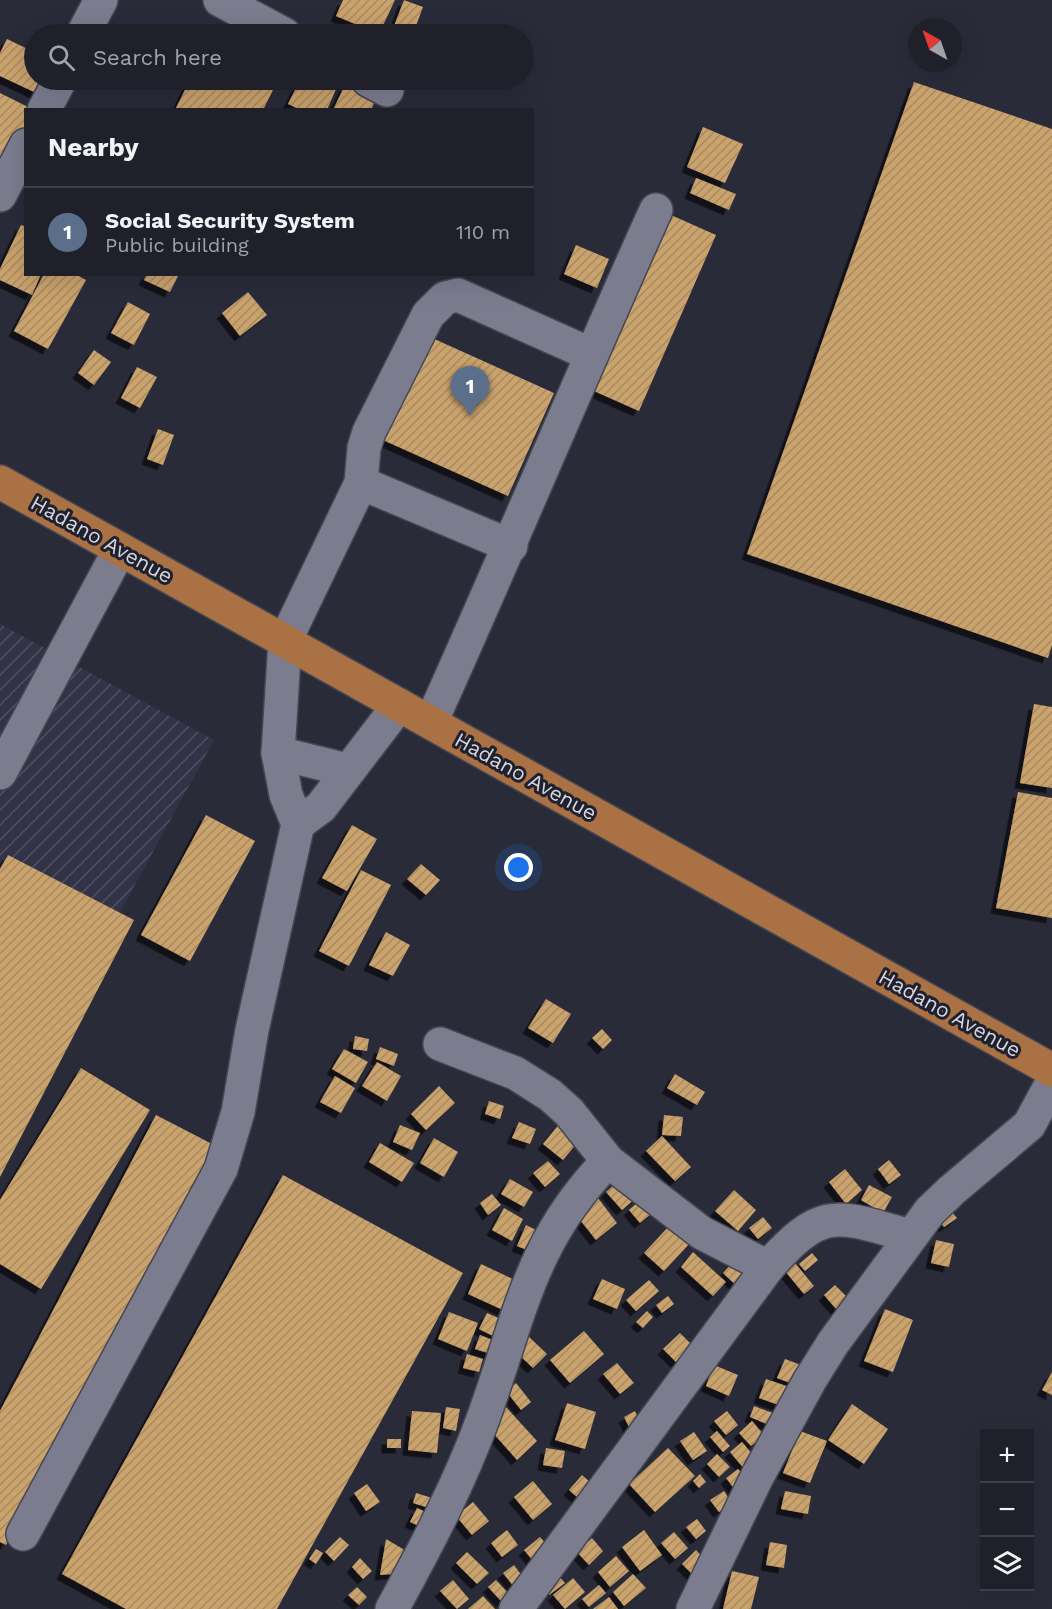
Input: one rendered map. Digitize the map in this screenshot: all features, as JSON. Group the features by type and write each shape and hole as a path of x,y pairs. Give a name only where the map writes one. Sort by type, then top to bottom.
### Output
{"main road":[{"name":"Hadano Avenue","path":"0,482 1052,1070"}],"street":[{"path":"88,24 101,0"},
{"path":"220,0 265,24"},
{"path":"45,108 55,90"},
{"path":"0,195 24,150"},
{"path":"431,723 511,546 590,354 656,210"},
{"path":"23,1534 221,1169 238,1112 252,1030 298,824 286,795 278,753 285,641 361,483 364,448 369,432 428,315 445,298 458,295 590,354"},
{"path":"361,483 511,546"},
{"path":"0,773 120,549"},
{"path":"298,824 321,807 347,770 399,705"},
{"path":"278,753 347,770"},
{"path":"440,1044 515,1073 550,1095 569,1112 608,1161 702,1233 768,1267"},
{"path":"693,1609 758,1475 810,1380 910,1236 952,1190 1029,1125 1052,1083"},
{"path":"392,1609 464,1466 484,1417 514,1319 548,1238 581,1191 608,1161"},
{"path":"516,1609 768,1267 794,1238 811,1226 830,1220 855,1220 910,1236"}],"shaded area":[{"path":"0,624 214,740 0,1132"}],"building":[{"path":"343,0 395,0 384,24 355,24 336,16"},
{"path":"404,0 423,7 417,24 395,24"},
{"path":"7,39 24,47 24,87 0,76 0,53"},
{"path":"914,82 1052,129 1052,645 1048,658 747,554"},
{"path":"30,90 51,90 47,98"},
{"path":"185,90 273,90 264,108 176,108"},
{"path":"295,90 336,90 328,108 297,108 288,104"},
{"path":"343,90 356,90 376,99 372,108 334,108"},
{"path":"0,93 30,108 24,108 24,128 0,176"},
{"path":"703,127 743,144 725,183 687,167"},
{"path":"696,178 736,194 729,210 690,193"},
{"path":"671,215 716,235 639,411 594,391"},
{"path":"21,225 24,226 24,276 40,276 32,295 0,280 0,269"},
{"path":"576,245 609,259 597,288 564,274"},
{"path":"43,276 79,276 86,280 48,349 14,331"},
{"path":"146,276 178,276 170,292 144,280"},
{"path":"248,292 267,315 240,336 222,313"},
{"path":"128,302 150,314 134,345 111,333"},
{"path":"430,337 554,393 508,496 383,440"},
{"path":"94,350 111,362 94,385 78,373"},
{"path":"137,367 157,377 140,408 121,398"},
{"path":"158,429 174,435 163,465 147,459"},
{"path":"1034,704 1052,707 1052,788 1020,783"},
{"path":"1018,792 1052,798 1052,918 996,908"},
{"path":"206,815 255,841 190,961 141,935"},
{"path":"352,825 377,839 347,891 322,878"},
{"path":"8,855 134,920 0,1177 0,869"},
{"path":"421,864 440,880 426,895 407,879"},
{"path":"361,870 391,885 349,966 319,951"},
{"path":"386,932 410,945 393,976 369,965"},
{"path":"546,999 571,1014 553,1043 528,1028"},
{"path":"602,1029 612,1040 603,1049 592,1038"},
{"path":"355,1036 369,1039 367,1051 353,1049"},
{"path":"380,1047 398,1054 394,1066 376,1059"},
{"path":"344,1049 368,1062 356,1083 332,1069"},
{"path":"377,1062 401,1076 387,1101 362,1086"},
{"path":"81,1068 150,1110 41,1289 0,1264 0,1200"},
{"path":"675,1074 705,1092 697,1105 667,1088"},
{"path":"335,1076 355,1088 341,1113 320,1102"},
{"path":"439,1086 455,1103 426,1130 411,1114"},
{"path":"489,1101 504,1106 500,1119 485,1114"},
{"path":"156,1115 216,1146 6,1545 0,1542 0,1411"},
{"path":"664,1115 683,1117 681,1136 662,1135"},
{"path":"519,1122 536,1129 530,1144 512,1138"},
{"path":"561,1122 581,1138 563,1160 543,1144"},
{"path":"400,1125 420,1133 412,1150 393,1142"},
{"path":"662,1136 691,1167 675,1181 646,1151"},
{"path":"434,1138 458,1152 444,1177 420,1163"},
{"path":"380,1143 414,1163 402,1182 369,1162"},
{"path":"889,1160 901,1175 889,1184 878,1169"},
{"path":"548,1161 560,1174 545,1187 533,1173"},
{"path":"845,1169 862,1190 846,1204 829,1182"},
{"path":"283,1175 463,1273 277,1609 126,1609 62,1574"},
{"path":"622,1178 638,1196 622,1210 606,1192"},
{"path":"510,1179 533,1192 524,1207 501,1194"},
{"path":"869,1185 892,1197 883,1213 861,1200"},
{"path":"734,1190 756,1210 738,1231 715,1211"},
{"path":"492,1194 501,1205 488,1215 480,1203"},
{"path":"646,1195 657,1209 640,1223 629,1210"},
{"path":"598,1198 617,1223 596,1240 577,1216"},
{"path":"946,1205 957,1218 944,1227 934,1215"},
{"path":"504,1208 523,1219 512,1241 492,1230"},
{"path":"763,1217 772,1228 758,1239 749,1228"},
{"path":"671,1224 691,1242 664,1271 644,1253"},
{"path":"526,1225 540,1232 532,1252 517,1246"},
{"path":"936,1240 954,1244 949,1267 931,1263"},
{"path":"693,1252 726,1282 713,1296 681,1267"},
{"path":"812,1253 818,1260 805,1271 799,1264"},
{"path":"735,1260 752,1275 739,1288 723,1273"},
{"path":"795,1263 814,1286 804,1294 785,1271"},
{"path":"481,1264 517,1281 503,1310 468,1294"},
{"path":"602,1279 625,1289 617,1309 593,1299"},
{"path":"649,1280 659,1291 636,1311 626,1300"},
{"path":"835,1285 849,1299 837,1310 824,1295"},
{"path":"668,1296 674,1304 662,1313 656,1305"},
{"path":"885,1309 913,1320 893,1372 864,1361"},
{"path":"647,1311 653,1317 643,1328 636,1322"},
{"path":"449,1312 478,1323 467,1351 438,1339"},
{"path":"487,1313 503,1320 495,1337 479,1329"},
{"path":"584,1331 604,1354 570,1383 550,1360"},
{"path":"680,1333 694,1347 677,1363 663,1349"},
{"path":"480,1335 495,1341 491,1354 475,1349"},
{"path":"527,1335 547,1354 533,1368 513,1349"},
{"path":"467,1354 483,1359 479,1372 463,1368"},
{"path":"785,1359 801,1365 793,1384 777,1378"},
{"path":"617,1363 634,1383 620,1394 603,1374"},
{"path":"714,1365 738,1375 729,1396 706,1386"},
{"path":"1052,1372 1052,1395 1042,1390"},
{"path":"766,1379 792,1388 784,1407 759,1398"},
{"path":"516,1383 531,1402 521,1410 506,1391"},
{"path":"567,1403 596,1412 585,1449 555,1440"},
{"path":"852,1404 888,1429 864,1464 828,1440"},
{"path":"754,1406 773,1413 769,1425 750,1417"},
{"path":"446,1407 460,1409 456,1431 443,1428"},
{"path":"506,1407 537,1441 517,1460 486,1425"},
{"path":"412,1411 441,1413 437,1453 408,1450"},
{"path":"635,1411 642,1426 631,1431 624,1417"},
{"path":"727,1411 738,1425 726,1435 714,1421"},
{"path":"752,1421 764,1435 751,1446 739,1433"},
{"path":"717,1431 730,1446 723,1452 710,1437"},
{"path":"800,1431 827,1441 810,1483 783,1473"},
{"path":"694,1432 707,1451 693,1460 680,1441"},
{"path":"387,1439 401,1439 401,1448 387,1448"},
{"path":"742,1442 758,1461 746,1471 730,1452"},
{"path":"546,1448 565,1451 562,1468 543,1465"},
{"path":"668,1448 695,1476 655,1512 629,1484"},
{"path":"717,1454 730,1467 719,1477 707,1464"},
{"path":"738,1469 749,1482 736,1491 726,1478"},
{"path":"700,1474 706,1482 699,1488 693,1481"},
{"path":"582,1475 598,1489 585,1504 569,1490"},
{"path":"533,1481 552,1504 533,1520 514,1497"},
{"path":"367,1484 380,1502 366,1511 354,1493"},
{"path":"724,1491 732,1503 719,1512 710,1500"},
{"path":"785,1491 811,1496 808,1514 781,1509"},
{"path":"416,1493 442,1501 439,1511 413,1503"},
{"path":"473,1502 489,1521 472,1535 456,1516"},
{"path":"417,1508 432,1515 426,1529 410,1522"},
{"path":"697,1519 706,1531 696,1539 686,1527"},
{"path":"507,1530 518,1545 502,1557 491,1543"},
{"path":"644,1530 662,1555 640,1571 622,1547"},
{"path":"674,1532 688,1548 675,1559 661,1543"},
{"path":"340,1537 349,1545 334,1561 325,1552"},
{"path":"540,1537 550,1548 534,1562 524,1550"},
{"path":"592,1538 603,1551 589,1565 577,1552"},
{"path":"386,1539 413,1555 403,1573 380,1575"},
{"path":"770,1542 787,1545 784,1568 766,1565"},
{"path":"316,1549 323,1553 316,1564 309,1559"},
{"path":"696,1550 707,1562 693,1575 682,1564"},
{"path":"467,1552 489,1573 477,1584 456,1563"},
{"path":"616,1556 629,1571 610,1587 598,1572"},
{"path":"360,1558 372,1571 363,1579 352,1567"},
{"path":"514,1565 525,1580 515,1588 503,1573"},
{"path":"732,1571 759,1577 751,1609 723,1609"},
{"path":"633,1574 646,1588 624,1606 613,1592"},
{"path":"558,1575 565,1583 549,1595 543,1587"},
{"path":"573,1578 585,1592 565,1609 553,1595"},
{"path":"453,1580 469,1599 457,1609 440,1591"},
{"path":"496,1580 510,1595 502,1602 488,1587"},
{"path":"599,1585 606,1593 589,1607 582,1599"},
{"path":"357,1587 367,1597 359,1605 348,1595"},
{"path":"483,1596 495,1609 468,1609"},
{"path":"609,1597 618,1609 593,1609"}],"place":[{"name":"Social Security System","path":"470,416"}]}
